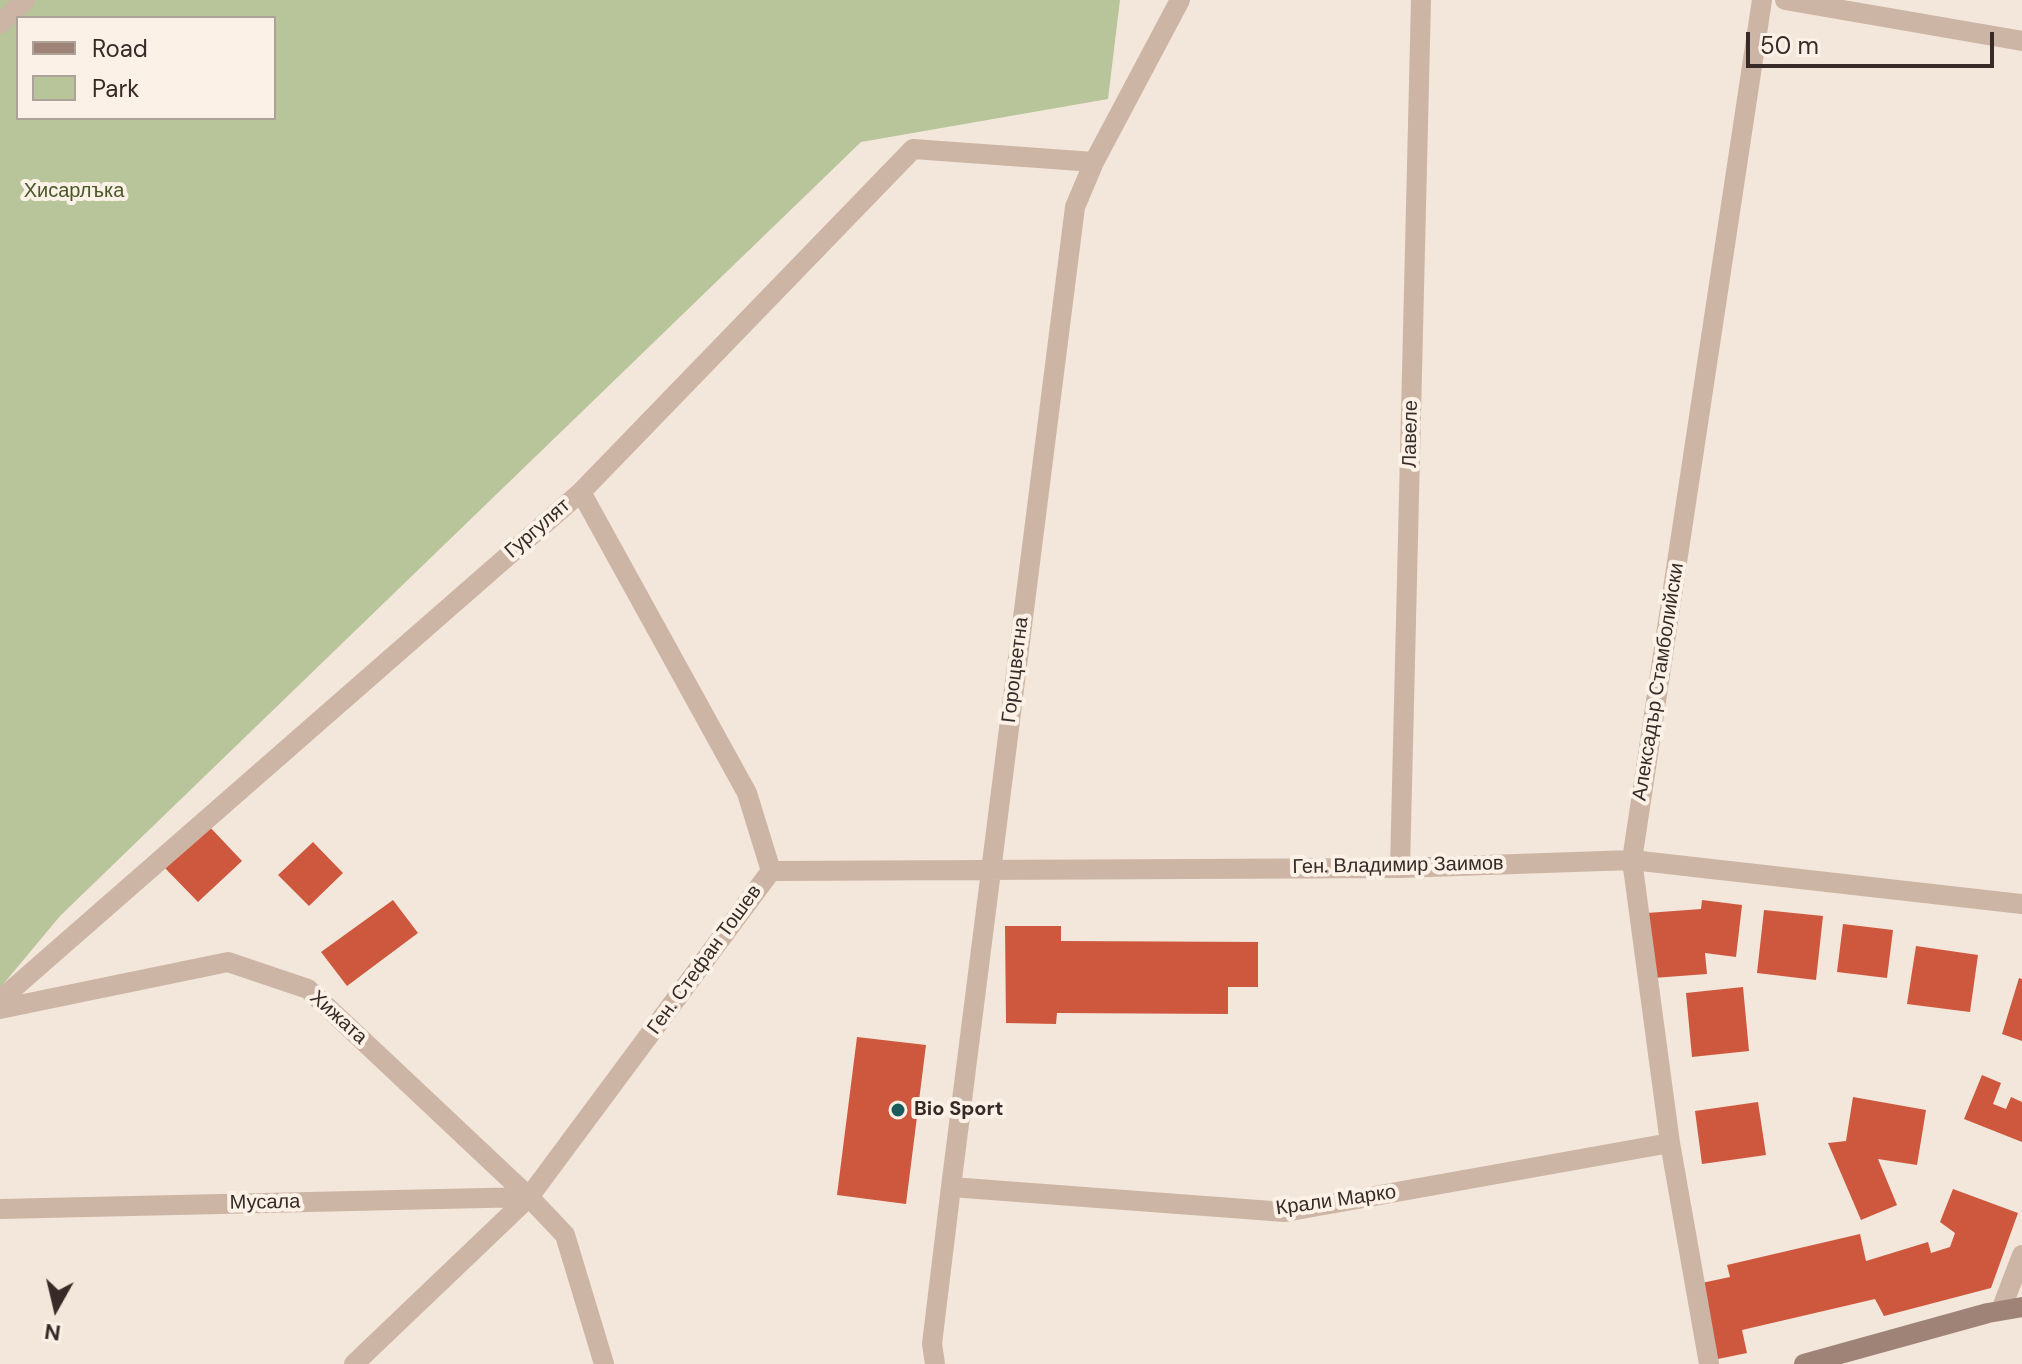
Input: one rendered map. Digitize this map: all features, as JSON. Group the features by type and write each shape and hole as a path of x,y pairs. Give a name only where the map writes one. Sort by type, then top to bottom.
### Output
{"main road":[{"path":"1804,1364 1836,1358 2001,1310 2022,1307"}],"street":[{"path":"0,24 25,0"},
{"name":"Гороцветна","path":"935,1364 932,1344 1075,207 1094,162 1180,0"},
{"name":"Лавеле","path":"1400,868 1421,0"},
{"name":"Алексадър Стамболийски","path":"1709,1364 1670,1143 1632,860 1762,0"},
{"path":"1785,0 2022,41"},
{"name":"Гургулят","path":"0,1000 581,492 913,149 1094,162"},
{"name":"Ген. Стефан Тошев","path":"354,1364 529,1197 771,871 747,793 581,492"},
{"name":"Ген. Владимир Заимов","path":"771,871 1400,868 1632,860 2022,904"},
{"name":"Хижата","path":"0,1009 228,962 308,989 529,1197 565,1235 604,1364"},
{"name":"Крали Марко","path":"951,1187 1285,1212 1670,1143"},
{"name":"Мусала","path":"0,1209 529,1197"},
{"path":"2001,1310 2022,1255"}],"green space":[{"name":"Хисарлъка","path":"0,0 1120,0 1108,99 861,142 60,916 0,988"}],"building":[{"path":"207,824 242,861 198,902 163,866"},
{"path":"313,842 343,873 309,906 278,875"},
{"path":"393,900 418,933 347,986 321,952"},
{"path":"1702,900 1742,905 1736,957 1705,953 1707,974 1653,978 1647,913 1701,909"},
{"path":"1764,910 1823,916 1816,980 1757,973"},
{"path":"1843,924 1893,930 1887,978 1837,972"},
{"path":"1005,926 1061,926 1061,941 1258,942 1258,987 1228,987 1228,1014 1057,1013 1056,1024 1006,1023"},
{"path":"1916,946 1978,955 1970,1012 1907,1004"},
{"path":"2019,978 2022,979 2022,1041 2002,1034"},
{"path":"1743,987 1749,1051 1692,1057 1686,993"},
{"path":"857,1037 926,1045 906,1204 837,1195"},
{"path":"1982,1075 2001,1083 1993,1104 2006,1109 2011,1097 2022,1102 2022,1142 1964,1119"},
{"path":"1853,1097 1926,1110 1917,1165 1878,1159 1897,1205 1861,1220 1828,1143 1846,1141"},
{"path":"1758,1102 1766,1155 1702,1164 1695,1111"},
{"path":"1953,1189 2018,1213 1991,1288 1884,1316 1875,1299 1742,1330 1747,1353 1713,1360 1697,1284 1730,1277 1727,1265 1860,1234 1866,1261 1928,1242 1931,1253 1950,1247 1955,1233 1940,1222"}],"place":[{"name":"Bio Sport","path":"898,1110"}]}
